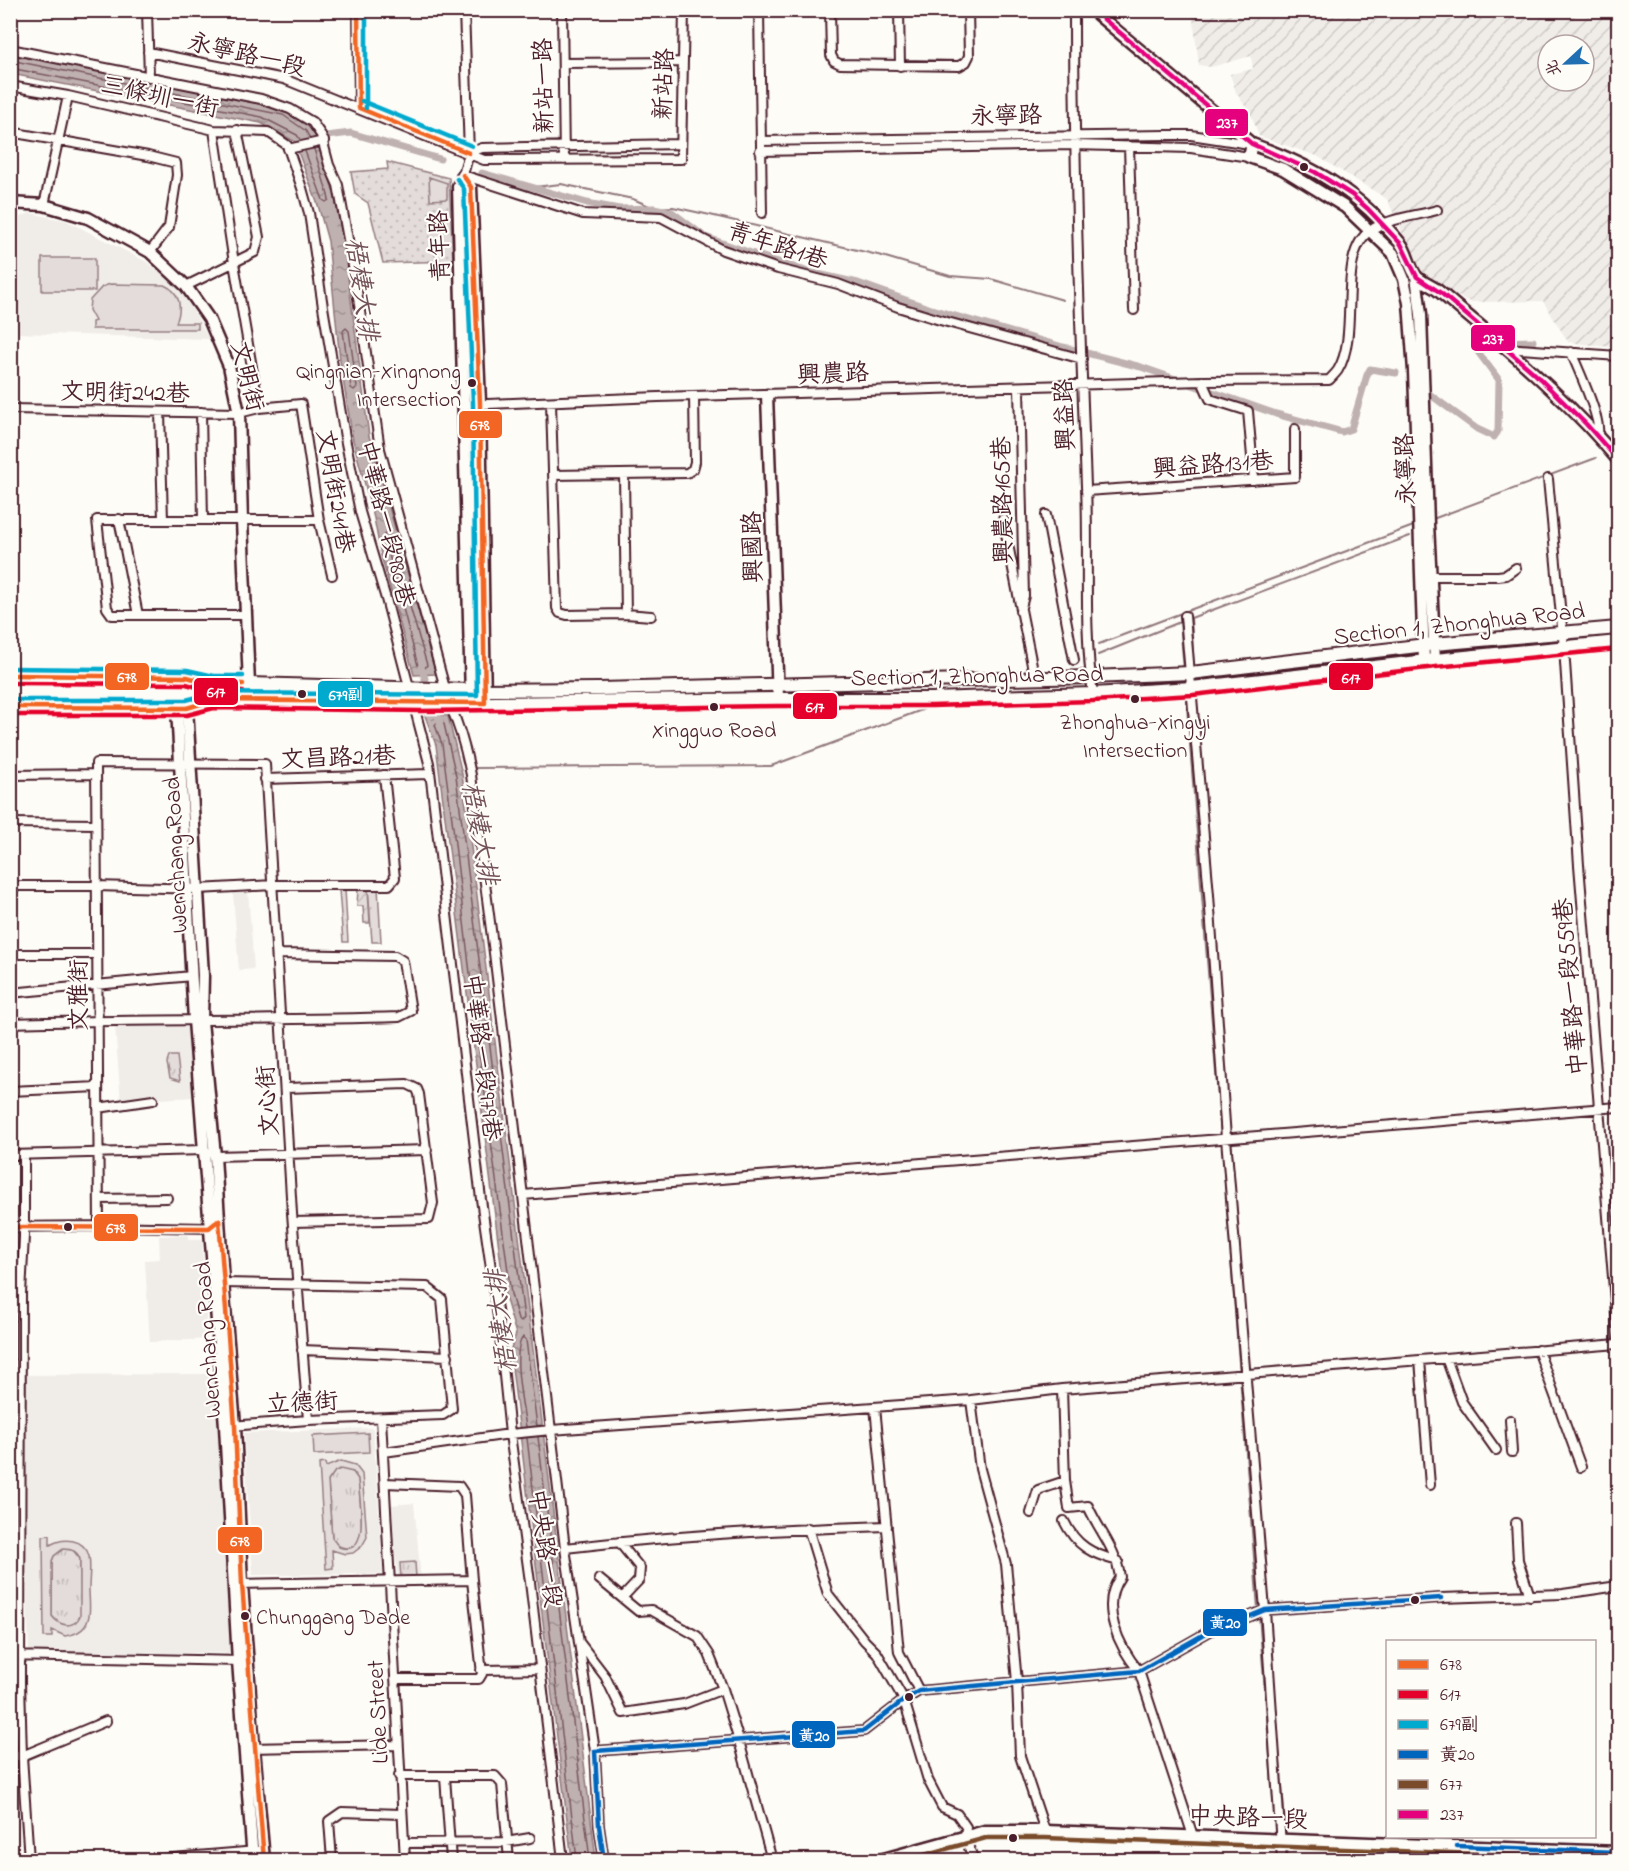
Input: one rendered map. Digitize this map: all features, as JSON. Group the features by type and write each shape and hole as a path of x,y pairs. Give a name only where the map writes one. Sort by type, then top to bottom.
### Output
{"main road":[{"name":"Section 1, Zhonghua Road","path":"10,675 187,676 213,684 478,690 1035,680 1191,673 1428,645 1618,628"},
{"name":"Section 1, Zhonghua Road","path":"10,707 182,708 213,700 417,704 932,699 1094,694 1191,688 1618,642"},
{"path":"10,696 146,692 213,684"},
{"path":"10,686 146,692 213,700"}],"street":[{"path":"147,10 149,77"},
{"path":"358,10 359,108"},
{"path":"463,175 469,153 464,10"},
{"name":"新站一路","path":"562,10 564,160"},
{"name":"新站路","path":"681,159 684,10"},
{"path":"759,10 762,213"},
{"path":"830,10 831,55 834,61 840,64 900,66 958,66 966,62 969,56 968,10"},
{"path":"899,10 900,66"},
{"name":"興益路","path":"1074,10 1074,145 1091,677 1094,694"},
{"path":"1092,10 1252,144 1317,171 1350,193 1384,224 1404,248 1416,276 1434,288 1506,348 1598,433 1618,460"},
{"path":"1617,10 1618,23"},
{"path":"10,49 261,99 290,109 312,122 324,141 343,203 356,277 380,449 449,703 459,726 471,776 564,1548 595,1750 599,1826 604,1860"},
{"name":"永寧路一段","path":"148,52 284,79 484,160 681,159"},
{"path":"563,63 683,62"},
{"name":"三條圳一街","path":"10,86 68,96 214,129 268,132 279,138 290,153"},
{"path":"44,205 68,96"},
{"path":"214,129 259,408"},
{"path":"186,286 255,252 259,237 237,130"},
{"path":"10,132 148,156 176,164 177,175 169,227 150,252"},
{"name":"永寧路","path":"761,141 1191,135 1252,144"},
{"path":"290,153 324,141"},
{"path":"469,153 483,148 680,144"},
{"path":"1249,157 1252,144"},
{"name":"永寧路","path":"760,151 1074,145 1191,148 1249,157 1283,169 1345,207 1393,253 1404,279 1409,303 1430,661"},
{"path":"1129,146 1134,310"},
{"name":"中華路一段980巷","path":"290,153 309,213 346,443 360,512 414,688"},
{"name":"青年路1巷","path":"463,175 583,214 661,217 723,250 838,284 940,320 1082,359"},
{"name":"青年路","path":"463,175 471,188 480,404 478,690 471,703"},
{"name":"青年路","path":"463,175 458,186 465,405 478,690 485,703"},
{"path":"10,184 12,203"},
{"name":"文明街","path":"12,203 44,205 88,218 150,252 186,286 209,319 229,366 239,413 249,684"},
{"path":"1370,230 1437,210"},
{"name":"興農路","path":"465,405 1203,381 1329,380 1338,369 1348,338 1352,259 1359,243 1370,230"},
{"path":"1404,279 1416,276"},
{"name":"永寧路","path":"1416,276 1423,358 1431,576 1428,645"},
{"path":"1506,348 1618,356"},
{"path":"1571,352 1595,412 1598,433"},
{"path":"1203,381 1210,399 1248,411 1254,480"},
{"name":"興農路165巷","path":"1019,388 1024,596 1020,611"},
{"name":"興國路","path":"767,395 778,699"},
{"path":"553,475 687,473 693,469 695,462 694,396"},
{"path":"551,402 557,608 560,613 567,615 651,616"},
{"name":"文明街241巷","path":"239,413 259,408 301,404 319,520 332,575"},
{"name":"文明街242巷","path":"10,409 239,413"},
{"path":"160,412 164,520"},
{"path":"201,412 203,520"},
{"name":"興益路131巷","path":"1086,491 1295,477 1294,429"},
{"path":"624,474 626,614"},
{"name":"中華路一段559巷","path":"1548,479 1563,633 1618,1338"},
{"path":"1046,515 1074,660"},
{"path":"119,519 138,615"},
{"path":"1003,519 1035,680"},
{"path":"246,615 112,615 107,608 98,520 319,520"},
{"path":"1431,576 1497,576 1516,568"},
{"path":"1185,616 1265,1610 1282,1860"},
{"name":"中華路一段979巷","path":"414,688 429,774 498,1317 510,1434"},
{"name":"Wenchang Road","path":"182,708 186,889 192,976 215,1156 238,1584 259,1856"},
{"name":"文雅街","path":"99,1226 96,763 185,763"},
{"name":"Wenchang Road","path":"185,763 198,889 203,975 198,1020 209,1228 230,1426"},
{"name":"文昌路21巷","path":"185,763 265,764 265,779 429,774"},
{"path":"10,775 96,774"},
{"path":"10,886 198,889 273,885 389,885 395,878 384,775"},
{"name":"文心街","path":"265,779 297,1284 308,1420"},
{"path":"10,823 96,824"},
{"path":"10,954 97,954"},
{"path":"10,1023 281,1021 399,1017 411,1011 403,961 395,956 277,954"},
{"path":"10,993 192,976"},
{"path":"286,1088 401,1084 413,1086 419,1094 433,1203 429,1219 293,1222"},
{"path":"10,1090 98,1087"},
{"path":"98,1108 153,1100"},
{"path":"523,1195 1618,1107"},
{"path":"10,1155 204,1150 215,1156 427,1149"},
{"path":"24,1155 20,1590 22,1756 29,1860"},
{"path":"99,1199 167,1198"},
{"path":"10,1227 209,1228 219,1220"},
{"path":"223,1283 427,1287 442,1299 448,1356 302,1350"},
{"path":"10,1294 21,1294"},
{"path":"384,1452 551,1430 971,1400 1062,1389 1618,1344"},
{"path":"1538,1350 1581,1467"},
{"name":"立德街","path":"230,1426 308,1420 443,1415 452,1409 448,1356"},
{"path":"1446,1358 1461,1402 1496,1450"},
{"path":"1420,1360 1430,1485"},
{"path":"1062,1389 1065,1481 1069,1508 1088,1506 1118,1561 1120,1577 1115,1583 1110,1611 1131,1661 1139,1671 1193,1836"},
{"path":"971,1400 980,1469 1006,1564 1022,1769 1045,1831"},
{"path":"876,1407 899,1652 919,1691"},
{"name":"Lide Street","path":"381,1418 405,1860"},
{"path":"1510,1420 1512,1452"},
{"name":"中央路一段","path":"510,1434 563,1860"},
{"path":"10,1476 20,1476"},
{"path":"1031,1513 1038,1490 1065,1481"},
{"path":"385,1483 459,1486 465,1495 482,1674 479,1679 473,1680 394,1679"},
{"path":"1064,1521 1084,1548 1118,1561"},
{"path":"1516,1523 1518,1560 1530,1596"},
{"path":"564,1548 808,1528 887,1526"},
{"path":"808,1528 828,1594 877,1653 904,1700 928,1780 942,1807 957,1814 966,1827 965,1838 974,1860"},
{"path":"619,1542 640,1568 639,1580 624,1598"},
{"path":"599,1579 638,1611 651,1610 697,1636 709,1654 723,1689 739,1741 772,1860"},
{"path":"238,1584 472,1580"},
{"path":"595,1750 864,1731 919,1691 1139,1671 1233,1617 1248,1617 1265,1610 1441,1598 1563,1594 1618,1586"},
{"path":"10,1589 20,1590"},
{"path":"577,1640 606,1676 623,1713 684,1704 723,1689"},
{"path":"10,1656 243,1661"},
{"path":"481,1670 540,1669"},
{"path":"10,1756 22,1756 106,1721"},
{"path":"249,1748 398,1745"},
{"path":"399,1776 495,1776 502,1784 509,1860"},
{"path":"445,1777 451,1860"},
{"path":"332,1860 329,1821 342,1812 401,1814"},
{"name":"中央路一段","path":"880,1860 986,1832 1045,1831 1607,1856 1618,1852"},
{"path":"404,1843 506,1842 530,1838"},
{"path":"152,1860 259,1856"}],"shaded area":[{"path":"1192,11 1612,11 1618,95 1618,348 1568,342 1543,301 1470,302 1423,278 1387,199 1317,156 1259,136 1252,117 1236,92 1230,74 1253,69 1251,56 1211,67 1199,65"},
{"path":"30,213 67,221 145,261 174,282 209,339 18,333 18,226 20,217"},
{"path":"248,892 254,969 239,970 233,893"},
{"path":"115,1026 189,1027 194,1097 121,1101"},
{"path":"188,1235 188,1240 202,1240 207,1339 150,1342 145,1260 160,1259 159,1236"},
{"path":"220,1374 232,1653 29,1652 21,1375"},
{"path":"373,1428 383,1574 253,1575 244,1433"},
{"path":"414,1503 421,1580 398,1579 390,1505"}],"green space":[{"path":"387,162 449,178 453,261 383,263 368,203 355,194 351,172 388,169"},
{"path":"429,177 447,183 447,199 430,200"},
{"path":"42,258 95,258 95,291 42,291"},
{"path":"110,284 164,285 170,288 179,301 176,323 198,323 198,329 92,329 92,322 95,321 89,310 90,300 102,287"},
{"path":"368,887 378,887 381,942 372,942"},
{"path":"339,889 345,889 348,942 343,942"},
{"path":"358,889 368,889 370,923 364,923 363,906 357,906"},
{"path":"169,1056 177,1056 180,1081 170,1078 167,1063"},
{"path":"368,1433 369,1452 314,1455 313,1436"},
{"path":"341,1461 355,1465 362,1474 367,1537 362,1546 353,1553 345,1554 332,1550 333,1568 326,1569 319,1464 325,1463 326,1467","holes":["340,1469 353,1472 358,1479 361,1511 360,1535 356,1544 349,1548 339,1547 332,1538 328,1481 335,1471"]},
{"path":"344,1468 353,1472 358,1479 362,1529 359,1541 348,1548 341,1547 332,1538 328,1481 335,1471"},
{"path":"50,1535 50,1545 67,1540 78,1542 89,1556 89,1618 79,1632 71,1635 65,1636 52,1630 52,1637 44,1637 43,1536","holes":["63,1549 76,1552 80,1559 80,1616 71,1625 63,1624 52,1616 52,1561 54,1556"]},
{"path":"63,1549 73,1550 80,1559 81,1616 71,1625 63,1624 52,1616 52,1561 54,1556"},
{"path":"415,1562 416,1578 401,1579 400,1563"}],"water":[{"path":"10,54 286,109 312,127 334,194 343,240 369,436 436,674 414,675 381,555 374,518 353,440 340,360 328,241 318,205 294,141 261,123 11,74"},
{"path":"424,713 448,716 462,774 596,1860 572,1860 510,1351 516,1334 505,1296 436,745"}],"waterway":[{"path":"318,137 351,133 440,159"},
{"path":"482,173 587,203 619,209 654,208 672,212 705,237 760,256 809,272 858,283 928,308 1141,367 1276,414 1342,432 1351,429 1370,369 1396,373"},
{"path":"534,187 561,184 633,199 654,208 673,207 882,256 950,276 991,279 1063,300"},
{"path":"1500,342 1533,341"},
{"path":"1428,393 1477,429 1494,437 1498,431 1499,380 1475,348 1485,342"},
{"path":"1430,520 1596,458"},
{"path":"1099,644 1416,525"},
{"path":"1191,618 1410,536"},
{"path":"1191,618 1194,669"},
{"path":"1180,622 1184,670"},
{"path":"1098,655 1180,622"},
{"name":"梧棲大排","path":"421,667 440,722"},
{"path":"1196,693 1200,744"},
{"path":"1186,694 1221,1136"},
{"path":"473,768 771,766 930,707"},
{"path":"1225,1070 1230,1136"},
{"path":"1230,1134 1618,1103"},
{"path":"533,1190 1221,1135"},
{"path":"1231,1141 1248,1354"},
{"path":"1222,1142 1258,1609"},
{"path":"1259,1615 1276,1836"},
{"path":"1274,1689 1286,1835"},
{"path":"1276,1842 1278,1860"},
{"path":"1287,1844 1288,1860"}],"transit line":[{"name":"678","path":"358,10 359,108"},
{"name":"679副","path":"366,10 366,108"},
{"name":"237","path":"1093,10 1252,144 1315,172 1352,195 1401,244 1417,277 1441,293 1533,372 1586,424 1618,460"},
{"name":"679副","path":"362,101 472,146"},
{"name":"678","path":"359,108 469,153"},
{"name":"678","path":"10,707 187,708 213,700 485,703 480,403 471,187 463,175"},
{"name":"679副","path":"10,700 186,700 213,693 477,695 473,403 464,189 457,179"},
{"name":"617","path":"10,715 187,715 214,708 421,711 932,706 1093,701 1193,695 1618,649"},
{"name":"679副","path":"10,668 187,670 214,676 243,676"},
{"name":"678","path":"10,675 187,677 213,684 243,684"},
{"name":"617","path":"10,683 186,684 212,691 243,692"},
{"name":"678","path":"219,1220 235,1426 242,1584 264,1860"},
{"name":"678","path":"10,1227 209,1228 219,1220"},
{"name":"黃20","path":"595,1751 864,1731 919,1691 1139,1671 1233,1618 1248,1617 1265,1610 1441,1598"},
{"name":"黃20","path":"595,1751 599,1826 604,1860"},
{"name":"677","path":"906,1860 986,1838 1045,1838 1618,1859"},
{"name":"黃20","path":"1457,1846 1618,1852"}],"place":[{"name":"Qingnian-Xingnong Intersection","path":"472,383"},
{"name":"Zhonghua-Xingyi Intersection","path":"1135,699"},
{"name":"Xingguo Road","path":"714,707"},
{"name":"Chunggang Dade","path":"245,1616"}]}
